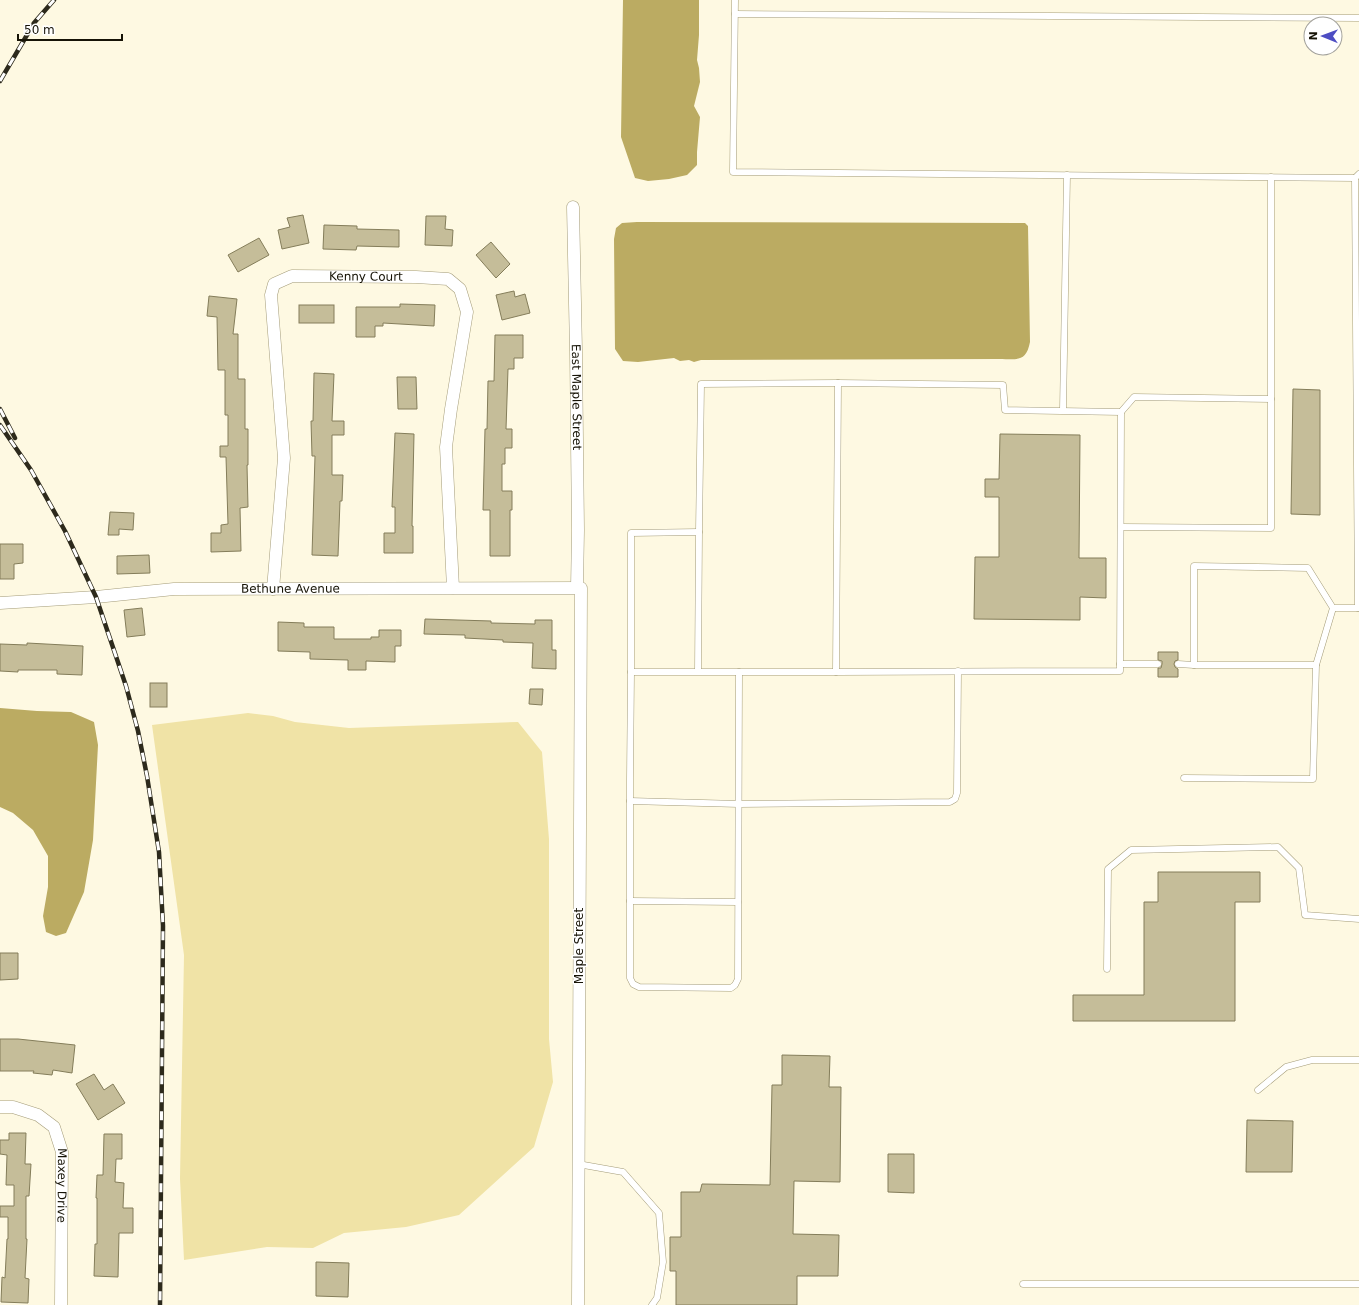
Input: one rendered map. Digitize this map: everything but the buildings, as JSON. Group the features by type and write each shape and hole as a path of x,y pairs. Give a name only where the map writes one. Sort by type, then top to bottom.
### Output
{"street":[{"name":"East Maple Street","path":"574,207 579,588"},
{"name":"Kenny Court","path":"272,589 284,458 271,295 274,284 292,276 416,277 448,279 460,289 467,312 446,447 453,588"},
{"name":"Bethune Avenue","path":"0,603 174,589 579,588"},
{"name":"Maple Street","path":"578,1305 579,588"},
{"name":"Maxey Drive","path":"0,1107 13,1107 38,1115 54,1127 62,1152 61,1305"}],"lane":[{"path":"735,0 733,172 1271,177 1357,176 1358,608 1333,608"},
{"path":"734,14 1359,18"},
{"path":"1063,410 1067,175"},
{"path":"1121,527 1270,528 1271,177"},
{"path":"836,672 838,383"},
{"path":"698,672 701,384 838,383 1003,385 1005,410 1121,412"},
{"path":"631,672 1120,671 1121,412 1134,397 1271,399"},
{"path":"699,532 631,533 630,978 633,984 639,987 731,988 735,985 738,979 739,672"},
{"path":"1184,778 1313,779 1316,665 1333,608 1308,568 1194,566 1194,664"},
{"path":"1120,664 1158,664"},
{"path":"1178,664 1316,665"},
{"path":"630,801 739,804 950,802 955,799 957,793 958,671"},
{"path":"1107,969 1108,869 1131,850 1278,847 1299,868 1305,915 1359,919"},
{"path":"630,901 738,902"},
{"path":"1258,1090 1286,1067 1312,1060 1359,1060"},
{"path":"578,1164 623,1172 659,1212 663,1262 657,1298 652,1305"},
{"path":"1023,1284 1359,1284"}],"shaded area":[{"path":"623,0 699,0 697,60 700,82 694,106 700,117 697,165 687,175 669,179 648,181 635,178 621,137"},
{"path":"622,223 1025,223 1028,226 1030,342 1028,349 1023,357 1015,359 701,360 694,362 689,360 680,361 674,358 638,362 623,361 615,349 614,239 616,228"},
{"path":"0,708 71,712 94,722 98,745 93,840 84,892 66,933 56,936 46,932 43,916 48,887 48,856 33,830 13,813 0,807"},
{"path":"248,713 273,716 295,722 349,728 518,722 542,752 549,839 549,1039 553,1082 534,1147 459,1215 406,1227 344,1233 313,1248 267,1247 184,1260 180,1179 184,955 152,725"}],"railway":[{"path":"0,81 34,23 54,0"},
{"path":"0,409 15,438"},
{"path":"0,425 31,470 65,531 96,597 126,686 138,731 147,776 159,852 163,926 160,1305"}]}
